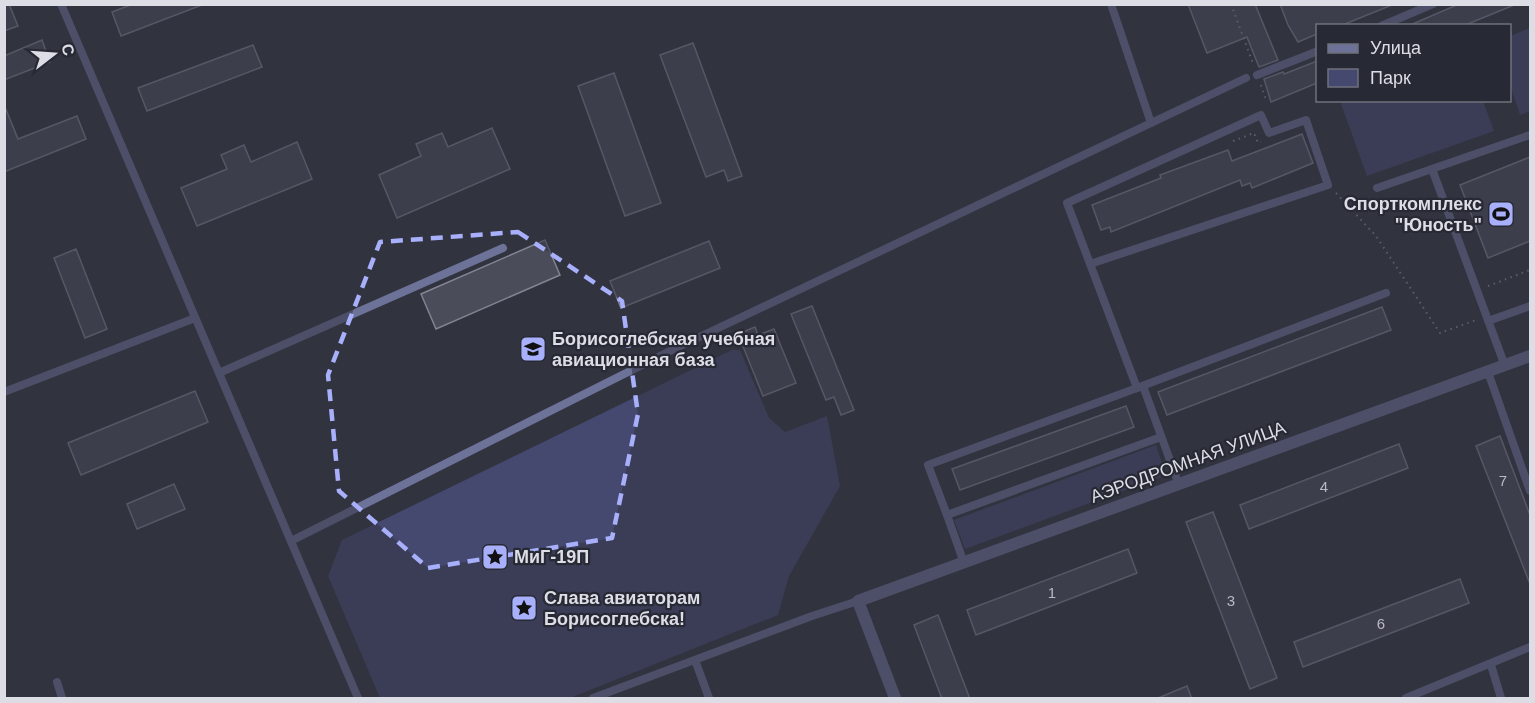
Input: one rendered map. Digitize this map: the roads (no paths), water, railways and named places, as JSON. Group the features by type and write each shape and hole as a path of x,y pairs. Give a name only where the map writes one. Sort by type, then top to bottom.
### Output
{"street":[{"name":"АЭРОДРОМНАЯ УЛИЦА","path":"858,601 1530,356"},
{"path":"858,601 895,699"}],"lane":[{"path":"61,4 358,699"},
{"path":"1111,4 1151,123"},
{"path":"1385,24 1433,4"},
{"path":"1257,75 1316,51"},
{"path":"291,541 674,349 1245,78"},
{"path":"1090,264 1328,185 1306,120 1269,133 1261,115 1067,204 1090,264 1179,484"},
{"path":"1377,188 1530,135"},
{"path":"1432,169 1504,366"},
{"path":"219,373 503,248"},
{"path":"964,563 928,465 1386,293"},
{"path":"1487,317 1530,306"},
{"path":"4,392 195,318"},
{"path":"1488,372 1530,491"},
{"path":"947,515 1161,437"},
{"path":"593,699 858,601"},
{"path":"1406,699 1530,647"},
{"path":"694,660 709,699"},
{"path":"1491,664 1501,699"},
{"path":"57,682 62,699"}],"place":[{"name":"Спорткомплекс \"Юность\"","path":"1501,214"},
{"name":"Борисоглебская учебная авиационная база","path":"533,349"},
{"name":"МиГ-19П","path":"495,557"},
{"name":"Слава авиаторам Борисоглебска!","path":"524,608"}]}
